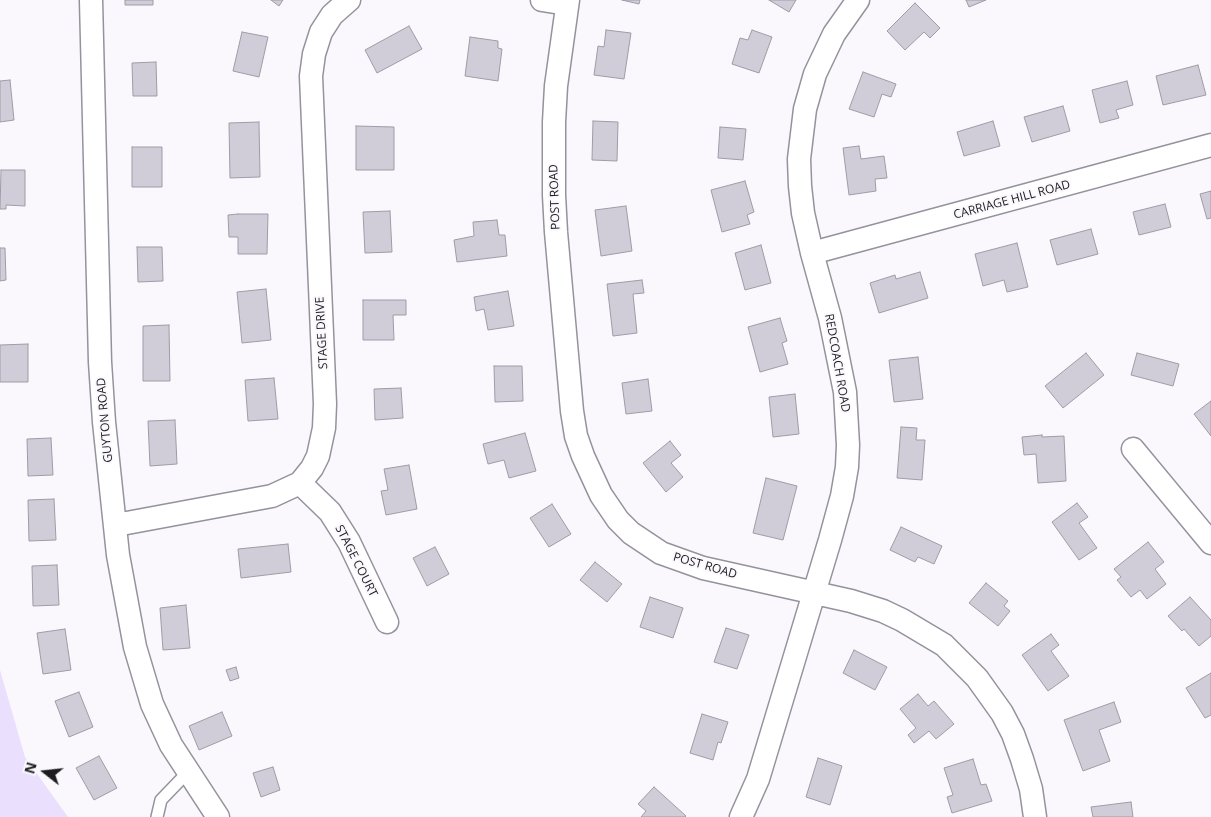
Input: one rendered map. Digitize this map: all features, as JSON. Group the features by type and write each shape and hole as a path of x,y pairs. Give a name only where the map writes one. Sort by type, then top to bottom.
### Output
{"street":[{"name":"GUYTON ROAD","path":"91,0 100,362 104,422 121,575 135,647 144,680 161,727 218,817"},
{"name":"STAGE DRIVE","path":"116,525 272,496 300,483 312,468 318,456 324,428 325,404 311,76 320,32 332,14 349,0"},
{"path":"542,0 568,2"},
{"name":"REDCOACH ROAD","path":"741,817 758,779 842,496 847,468 848,445 845,392 830,318 803,213 800,186 800,150 805,109 815,74 824,52 839,25 858,0"},
{"name":"POST ROAD","path":"568,2 556,86 554,195 572,411 576,436 601,495 630,534 652,548 703,568 851,600 902,620 944,646 960,660 989,694 1002,713 1013,734 1031,788 1035,817"},
{"name":"CARRIAGE HILL ROAD","path":"812,253 1211,146"},
{"path":"1133,449 1211,543"},
{"name":"STAGE COURT","path":"300,483 330,512 349,542 386,622"}],"lane":[{"path":"157,817 161,800 188,772"}],"shaded area":[{"path":"0,670 25,757 68,817 0,817"}],"building":[{"path":"125,0 153,0 153,5 125,5"},
{"path":"271,0 283,0 279,6"},
{"path":"622,0 640,0 639,4"},
{"path":"769,0 796,0 789,12"},
{"path":"966,0 986,0 969,7"},
{"path":"915,3 940,28 930,38 924,32 905,50 887,31"},
{"path":"409,26 422,49 377,73 365,50"},
{"path":"606,30 631,33 624,79 594,75 598,46 604,47"},
{"path":"752,30 772,37 759,73 732,64 740,38 748,40"},
{"path":"242,32 268,37 259,77 233,71"},
{"path":"470,37 498,41 498,48 502,49 498,81 465,76"},
{"path":"156,62 157,96 133,96 132,63"},
{"path":"1198,65 1206,95 1163,105 1156,76"},
{"path":"863,72 896,84 891,97 882,94 874,117 849,109"},
{"path":"10,80 14,120 0,122 0,81"},
{"path":"1127,81 1133,105 1116,110 1119,118 1100,123 1092,90"},
{"path":"1063,106 1070,131 1032,142 1024,117"},
{"path":"593,121 618,122 617,161 592,160"},
{"path":"993,121 1000,146 964,156 957,132"},
{"path":"259,122 260,177 230,178 229,123"},
{"path":"356,126 394,127 394,170 356,170"},
{"path":"720,127 746,129 743,160 718,158"},
{"path":"859,146 861,159 884,156 887,178 875,179 876,191 849,195 843,148"},
{"path":"132,147 162,147 162,187 132,187"},
{"path":"1,170 25,170 25,206 6,205 6,209 0,209"},
{"path":"745,181 754,212 747,215 750,224 722,232 711,190"},
{"path":"1211,191 1211,218 1207,219 1200,194"},
{"path":"1165,204 1171,227 1139,235 1133,212"},
{"path":"626,206 632,251 601,256 595,210"},
{"path":"390,211 392,252 365,253 363,212"},
{"path":"268,214 267,254 238,254 238,237 229,237 228,215"},
{"path":"497,220 499,235 505,235 507,256 457,262 454,240 474,236 473,222"},
{"path":"1091,229 1098,254 1057,265 1050,240"},
{"path":"1017,243 1028,287 1007,292 1004,280 983,286 975,254"},
{"path":"761,245 771,283 745,290 735,253"},
{"path":"137,247 162,247 163,281 138,282"},
{"path":"0,248 5,248 6,280 0,281"},
{"path":"920,272 928,298 879,313 870,283 895,275 896,279"},
{"path":"642,280 644,293 633,294 637,333 613,336 607,284"},
{"path":"266,289 271,340 242,343 237,292"},
{"path":"508,291 514,326 488,330 484,309 476,311 474,297"},
{"path":"363,300 406,300 406,315 393,315 394,340 363,340"},
{"path":"780,318 787,341 782,343 788,364 760,372 748,327"},
{"path":"169,325 170,381 143,381 143,326"},
{"path":"28,344 28,382 0,382 0,345"},
{"path":"1086,353 1104,375 1063,408 1045,386"},
{"path":"1137,353 1179,364 1173,386 1131,375"},
{"path":"918,357 923,399 894,402 889,360"},
{"path":"494,366 522,366 523,401 495,402"},
{"path":"274,378 278,419 248,421 245,380"},
{"path":"648,379 652,411 626,414 622,383"},
{"path":"401,388 403,418 375,420 374,389"},
{"path":"795,394 799,434 773,437 769,397"},
{"path":"1211,401 1211,436 1194,414"},
{"path":"175,420 177,464 150,466 148,421"},
{"path":"901,427 917,428 916,440 925,440 922,480 897,478"},
{"path":"525,433 536,471 509,478 504,460 488,464 483,444"},
{"path":"1042,435 1042,437 1064,436 1066,481 1038,483 1036,454 1024,455 1022,437"},
{"path":"51,438 53,475 28,476 27,439"},
{"path":"670,441 681,455 671,463 683,477 666,492 643,463"},
{"path":"409,465 417,509 386,515 381,491 388,490 384,469"},
{"path":"766,478 797,486 783,540 753,533"},
{"path":"54,499 56,540 29,541 28,500"},
{"path":"1077,503 1088,517 1079,523 1097,548 1079,560 1052,522"},
{"path":"552,504 571,534 549,547 530,518"},
{"path":"901,527 942,546 934,564 918,557 915,562 890,550"},
{"path":"1148,542 1164,562 1155,569 1166,584 1147,599 1140,590 1131,597 1117,580 1121,577 1114,569"},
{"path":"288,544 291,572 241,578 238,549"},
{"path":"435,547 449,574 427,586 413,558"},
{"path":"595,562 622,584 607,602 580,580"},
{"path":"57,565 59,605 33,606 32,566"},
{"path":"986,583 1008,601 1004,606 1010,611 998,626 969,603"},
{"path":"650,597 683,608 673,638 640,627"},
{"path":"1190,597 1211,620 1211,636 1199,646 1184,629 1182,631 1168,616"},
{"path":"186,605 190,648 163,650 160,608"},
{"path":"726,628 749,635 737,669 714,662"},
{"path":"65,629 71,670 43,674 37,633"},
{"path":"1051,634 1059,645 1051,651 1069,676 1048,691 1022,655"},
{"path":"854,650 887,667 875,690 843,673"},
{"path":"236,667 239,678 230,681 226,670"},
{"path":"1211,673 1211,715 1205,718 1186,688"},
{"path":"79,692 93,727 69,737 55,701"},
{"path":"918,694 928,706 934,701 954,724 936,739 929,731 914,743 908,735 916,728 900,709"},
{"path":"1114,702 1121,722 1099,730 1110,761 1083,771 1064,720"},
{"path":"222,712 232,736 199,750 189,726"},
{"path":"702,714 728,722 721,743 718,742 713,760 690,753"},
{"path":"99,756 117,788 94,800 76,768"},
{"path":"818,758 842,766 830,805 806,797"},
{"path":"973,759 981,785 986,784 992,801 952,813 947,797 953,795 944,768"},
{"path":"273,767 280,790 261,797 253,773"},
{"path":"654,787 686,816 641,817 646,811 638,804"},
{"path":"1131,802 1133,817 1093,817 1091,807"}]}
